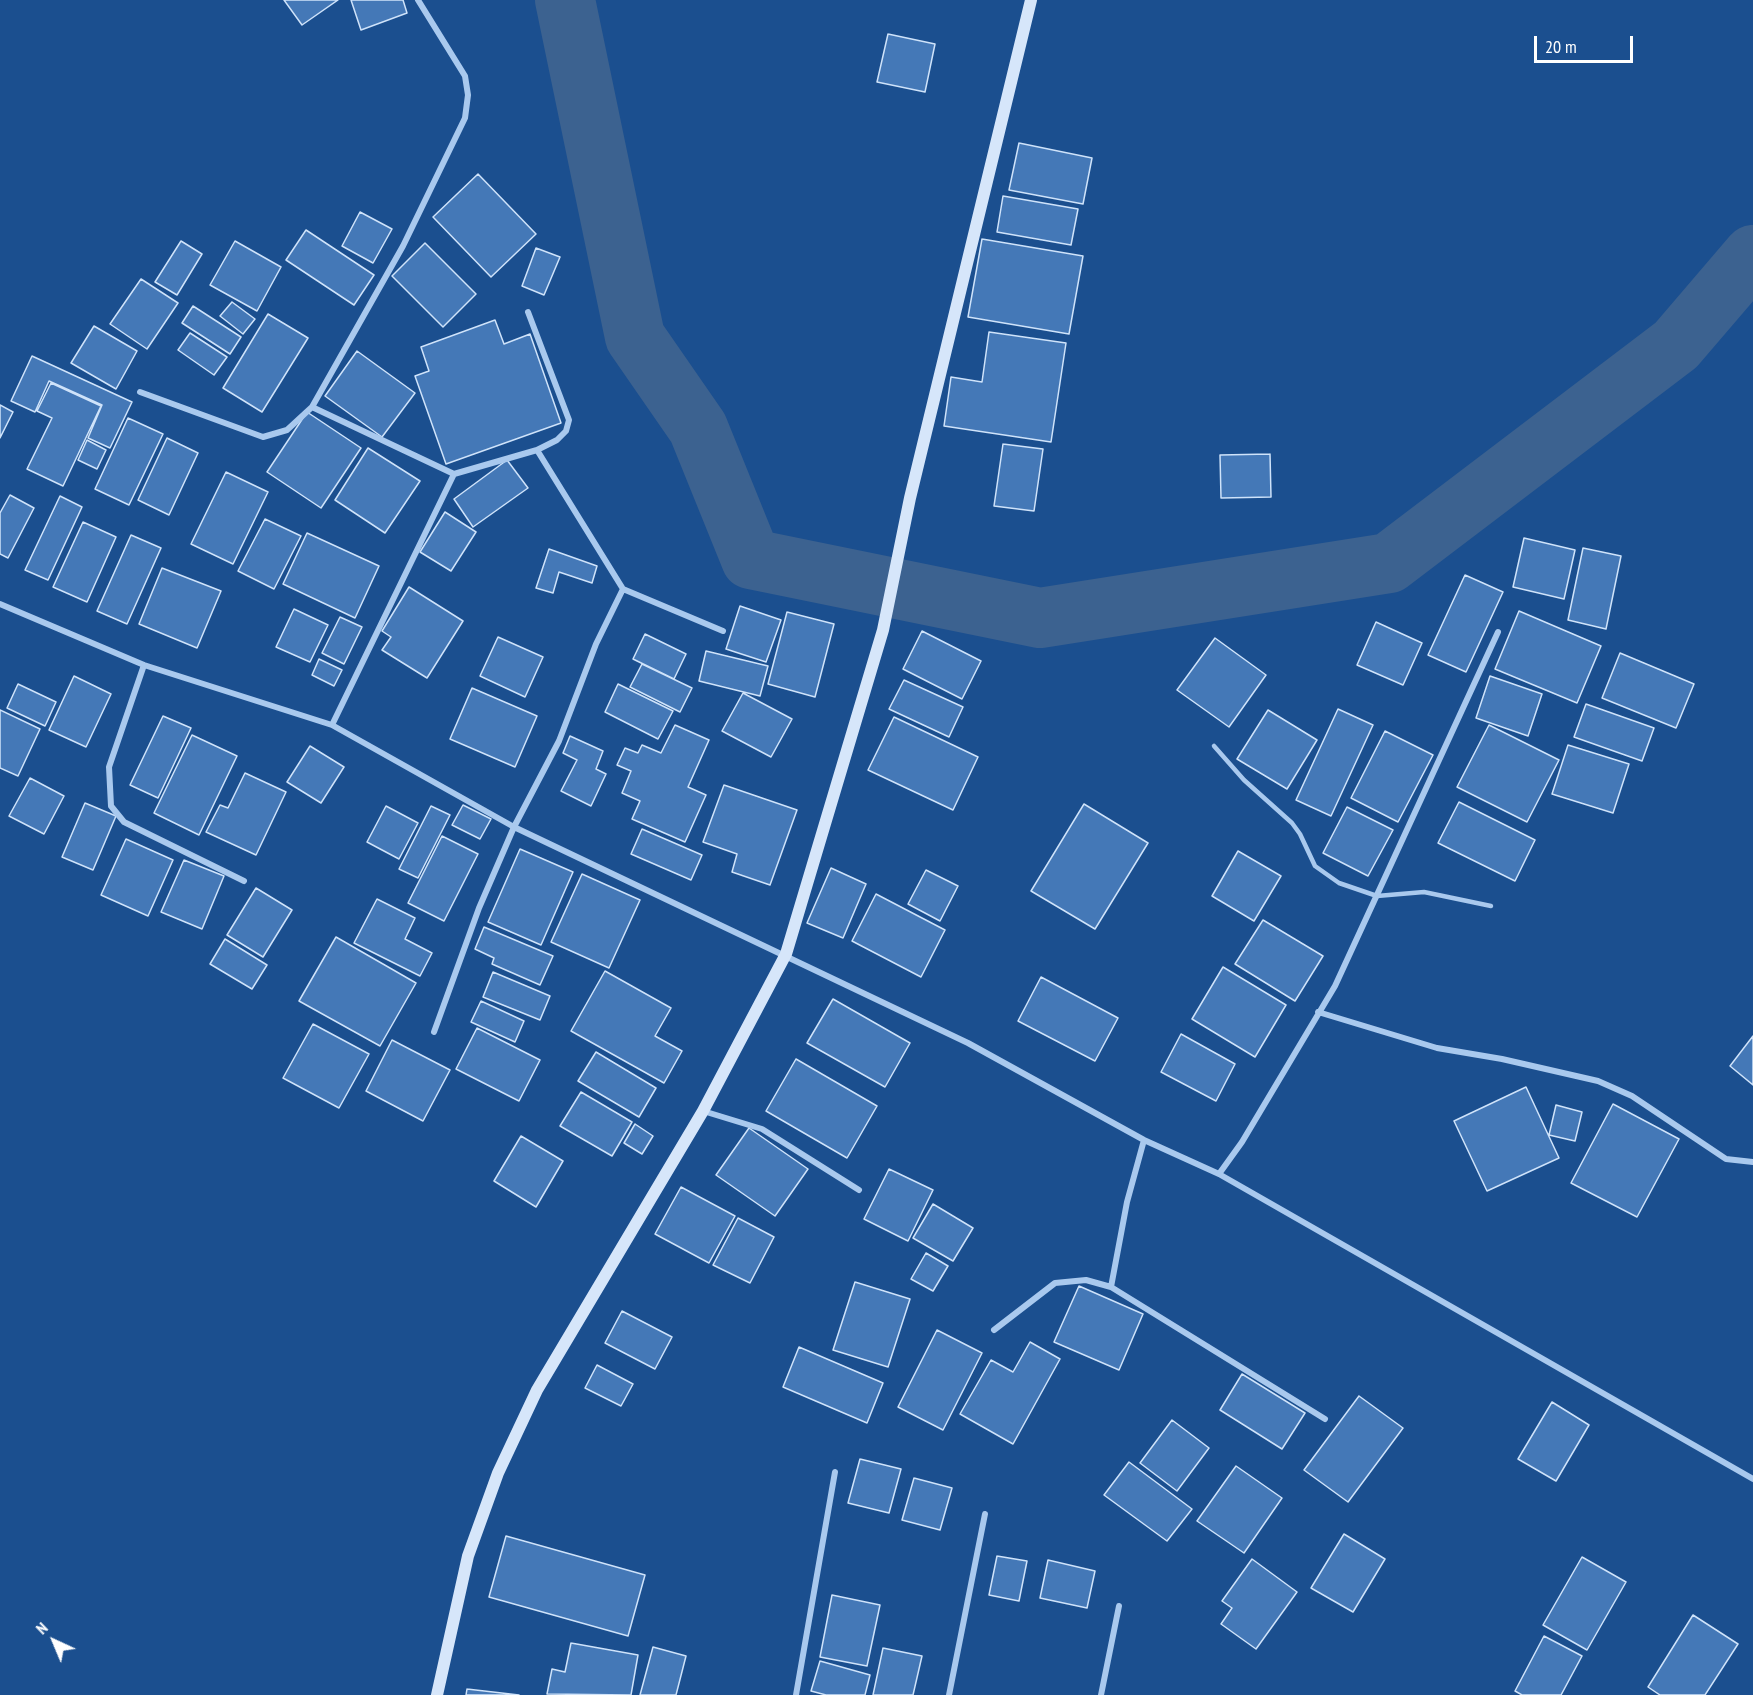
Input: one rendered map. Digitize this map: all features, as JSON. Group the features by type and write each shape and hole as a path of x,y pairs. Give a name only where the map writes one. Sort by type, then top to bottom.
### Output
{"street":[{"path":"140,392 263,437 287,430 312,407 403,246 465,118 468,95 465,76 418,0"},
{"path":"437,1695 468,1556 498,1473 537,1390 703,1111 786,954 884,630 910,498 1031,0"},
{"path":"312,407 454,474 537,450 557,440 566,431 569,420 528,312"},
{"path":"537,450 623,589 723,631"},
{"path":"332,725 454,474"},
{"path":"434,1032 479,908 513,827 559,741 596,644 623,589"},
{"path":"0,604 144,665 332,725 513,827 786,954 968,1043 1144,1140 1219,1174 1753,1479"},
{"path":"1219,1174 1242,1142 1335,986 1498,632"},
{"path":"144,665 110,767 111,806 124,822 244,881"},
{"path":"1318,1012 1437,1048 1502,1059 1598,1081 1632,1096 1726,1159 1753,1162"},
{"path":"703,1111 762,1128 859,1190"},
{"path":"1111,1287 1126,1202 1144,1140"},
{"path":"994,1330 1055,1283 1086,1280 1111,1287 1325,1419"},
{"path":"796,1695 835,1472"},
{"path":"949,1695 985,1514"},
{"path":"1101,1695 1119,1606"}],"lane":[{"path":"1214,746 1244,780 1292,823 1316,866 1339,883 1377,896 1424,892 1491,906"}],"building":[{"path":"284,0 338,0 302,25"},
{"path":"351,0 403,0 407,13 361,30"},
{"path":"888,34 935,44 925,92 877,82"},
{"path":"1019,143 1092,158 1083,204 1009,190"},
{"path":"478,174 536,234 491,277 433,217"},
{"path":"1003,196 1078,209 1071,245 997,232"},
{"path":"360,212 392,229 373,263 342,246"},
{"path":"306,230 374,275 354,305 286,260"},
{"path":"982,239 1083,256 1069,334 968,317"},
{"path":"181,241 202,254 177,295 155,282"},
{"path":"235,241 281,267 257,311 210,285"},
{"path":"425,243 476,294 443,327 392,276"},
{"path":"536,248 560,257 544,295 522,286"},
{"path":"141,279 178,303 147,349 110,324"},
{"path":"232,302 255,319 243,334 220,316"},
{"path":"193,306 241,337 230,354 182,323"},
{"path":"268,314 308,338 262,412 223,388"},
{"path":"495,320 504,344 530,334 561,423 446,464 415,376 429,371 421,347"},
{"path":"94,326 137,351 116,389 71,363"},
{"path":"989,332 1066,343 1051,442 944,426 951,377 982,382"},
{"path":"190,333 227,357 214,375 178,350"},
{"path":"357,351 415,393 382,437 325,396"},
{"path":"32,356 132,402 110,448 88,438 102,405 49,381 35,412 11,401"},
{"path":"51,383 101,406 63,486 27,469 52,418 37,411"},
{"path":"0,405 13,412 0,438"},
{"path":"307,412 361,448 321,508 267,472"},
{"path":"128,418 163,434 129,505 95,489"},
{"path":"167,438 198,453 169,515 138,500"},
{"path":"87,440 106,450 97,469 78,460"},
{"path":"1003,444 1043,449 1034,511 994,506"},
{"path":"368,448 420,481 385,533 335,500"},
{"path":"1270,454 1271,497 1221,498 1220,455"},
{"path":"507,460 528,488 473,527 454,499"},
{"path":"226,472 268,492 233,564 191,544"},
{"path":"10,495 34,508 8,558 0,554 0,513"},
{"path":"60,496 82,507 48,580 25,570"},
{"path":"445,512 476,532 451,571 420,552"},
{"path":"265,519 301,536 274,589 238,571"},
{"path":"83,522 116,537 87,602 53,587"},
{"path":"307,533 379,566 355,618 283,584"},
{"path":"131,535 161,548 127,624 97,611"},
{"path":"1524,538 1575,550 1564,599 1513,587"},
{"path":"1583,548 1621,556 1606,629 1568,620"},
{"path":"549,549 597,566 592,583 559,572 553,593 536,588"},
{"path":"162,568 221,591 197,648 139,624"},
{"path":"1465,575 1503,592 1466,672 1428,655"},
{"path":"409,587 463,621 427,678 382,650 391,637 382,631"},
{"path":"740,606 781,620 766,662 726,649"},
{"path":"294,609 328,625 310,662 276,647"},
{"path":"1519,611 1601,646 1577,703 1495,669"},
{"path":"787,612 834,624 815,697 768,684"},
{"path":"340,617 362,627 344,664 322,653"},
{"path":"1376,622 1422,643 1403,685 1357,665"},
{"path":"922,631 981,661 962,699 903,669"},
{"path":"645,634 686,654 674,679 633,659"},
{"path":"498,637 543,657 525,697 480,676"},
{"path":"1215,638 1266,675 1229,727 1177,690"},
{"path":"706,651 768,666 760,696 699,681"},
{"path":"1620,653 1694,684 1676,728 1602,698"},
{"path":"319,659 342,670 334,686 312,675"},
{"path":"642,664 692,688 680,712 630,687"},
{"path":"74,676 111,694 86,747 49,730"},
{"path":"1490,676 1542,694 1528,736 1476,718"},
{"path":"904,680 963,707 949,737 889,709"},
{"path":"18,684 56,702 45,726 7,708"},
{"path":"618,684 673,711 658,739 605,712"},
{"path":"472,688 537,716 515,767 450,739"},
{"path":"743,693 792,719 771,757 722,731"},
{"path":"1586,704 1654,728 1642,761 1574,737"},
{"path":"1338,709 1373,725 1331,816 1296,800"},
{"path":"0,710 40,729 18,776 0,768"},
{"path":"1268,710 1317,740 1287,789 1237,759"},
{"path":"163,716 191,728 158,798 130,785"},
{"path":"894,717 978,757 953,810 868,770"},
{"path":"675,725 709,740 688,787 706,795 685,842 632,819 640,801 622,793 631,771 617,765 625,748 638,753 642,745 661,753"},
{"path":"1489,725 1559,760 1527,822 1457,787"},
{"path":"1385,731 1433,755 1398,822 1351,798"},
{"path":"192,735 237,756 199,835 154,813"},
{"path":"570,736 603,751 596,769 606,774 591,806 561,791 577,760 563,753"},
{"path":"1568,745 1629,764 1613,813 1552,794"},
{"path":"310,746 344,767 321,803 287,782"},
{"path":"245,773 286,792 256,855 206,832 220,805 228,808"},
{"path":"30,778 64,796 44,834 9,816"},
{"path":"724,785 797,810 770,885 732,872 737,854 703,842"},
{"path":"1459,802 1535,840 1515,881 1438,843"},
{"path":"85,803 116,816 93,870 62,857"},
{"path":"1084,804 1148,843 1095,929 1031,891"},
{"path":"463,805 491,819 480,839 452,825"},
{"path":"386,806 418,823 399,859 367,842"},
{"path":"431,806 450,815 418,878 399,869"},
{"path":"1347,807 1393,830 1368,876 1323,853"},
{"path":"642,829 702,855 691,880 631,854"},
{"path":"442,836 478,854 444,921 408,903"},
{"path":"126,839 173,860 148,916 101,895"},
{"path":"520,849 573,872 541,945 488,922"},
{"path":"1238,851 1281,876 1254,921 1212,896"},
{"path":"184,860 224,876 202,929 161,912"},
{"path":"831,868 866,884 843,938 807,923"},
{"path":"926,870 958,886 940,921 908,904"},
{"path":"582,874 640,900 609,968 551,942"},
{"path":"256,888 292,910 263,957 227,935"},
{"path":"876,894 945,930 921,977 852,941"},
{"path":"377,899 415,918 405,939 432,953 420,976 354,943"},
{"path":"1263,920 1323,956 1295,1001 1235,964"},
{"path":"484,927 553,956 540,985 492,964 494,958 475,949"},
{"path":"336,937 416,983 380,1046 299,1001"},
{"path":"225,939 267,965 252,989 210,964"},
{"path":"1223,967 1286,1005 1255,1057 1192,1019"},
{"path":"605,971 671,1008 655,1036 682,1051 664,1083 571,1031"},
{"path":"493,972 550,996 540,1020 483,997"},
{"path":"1041,977 1118,1018 1095,1061 1018,1021"},
{"path":"833,999 910,1043 885,1087 807,1043"},
{"path":"481,1001 524,1021 515,1042 471,1022"},
{"path":"313,1024 369,1054 339,1108 283,1078"},
{"path":"477,1028 540,1060 519,1101 456,1069"},
{"path":"1181,1034 1235,1064 1216,1101 1161,1072"},
{"path":"1753,1036 1753,1085 1730,1066"},
{"path":"392,1040 450,1070 423,1121 366,1091"},
{"path":"596,1052 656,1088 639,1117 578,1081"},
{"path":"796,1059 877,1106 847,1158 766,1111"},
{"path":"1526,1087 1559,1158 1487,1191 1454,1121"},
{"path":"581,1092 632,1122 612,1156 560,1126"},
{"path":"1613,1104 1679,1139 1637,1217 1571,1183"},
{"path":"1556,1105 1582,1112 1575,1141 1549,1135"},
{"path":"635,1124 653,1136 642,1154 624,1143"},
{"path":"749,1128 808,1169 775,1216 716,1175"},
{"path":"521,1136 563,1161 536,1207 494,1181"},
{"path":"889,1169 933,1190 908,1241 864,1219"},
{"path":"681,1187 735,1216 709,1263 655,1234"},
{"path":"933,1204 973,1228 953,1261 913,1238"},
{"path":"738,1218 774,1237 750,1283 713,1265"},
{"path":"926,1253 948,1266 933,1291 911,1279"},
{"path":"855,1282 910,1299 888,1367 833,1350"},
{"path":"1079,1286 1143,1314 1119,1370 1054,1342"},
{"path":"622,1311 672,1337 655,1369 605,1343"},
{"path":"937,1330 982,1353 943,1430 898,1407"},
{"path":"1030,1342 1060,1359 1013,1444 960,1414 991,1360 1013,1372"},
{"path":"799,1347 883,1383 867,1423 783,1387"},
{"path":"597,1365 633,1384 621,1406 585,1388"},
{"path":"1242,1374 1305,1413 1282,1449 1220,1410"},
{"path":"1359,1396 1403,1428 1348,1502 1304,1470"},
{"path":"1552,1402 1589,1425 1556,1481 1518,1459"},
{"path":"1172,1420 1209,1448 1177,1491 1140,1463"},
{"path":"860,1459 901,1469 889,1513 848,1503"},
{"path":"1129,1462 1192,1509 1167,1541 1104,1495"},
{"path":"1236,1466 1282,1498 1244,1553 1197,1521"},
{"path":"914,1478 952,1488 940,1530 902,1520"},
{"path":"1344,1534 1385,1559 1353,1612 1311,1588"},
{"path":"506,1536 645,1575 628,1636 489,1597"},
{"path":"997,1556 1027,1561 1019,1601 989,1595"},
{"path":"1582,1557 1626,1582 1587,1650 1543,1625"},
{"path":"1252,1559 1297,1592 1256,1649 1221,1624 1232,1608 1222,1601"},
{"path":"1048,1560 1095,1571 1087,1608 1040,1598"},
{"path":"832,1595 880,1605 867,1666 820,1657"},
{"path":"1693,1615 1738,1644 1705,1695 1660,1695 1648,1687"},
{"path":"1544,1636 1582,1656 1561,1695 1522,1695 1515,1691"},
{"path":"571,1643 638,1655 631,1695 547,1694 552,1669 565,1672"},
{"path":"653,1647 686,1656 676,1695 640,1695"},
{"path":"883,1648 922,1656 913,1695 873,1695"},
{"path":"820,1661 870,1675 865,1695 826,1695 811,1691"},
{"path":"467,1689 519,1695 466,1695"}],"waterway":[{"path":"565,0 635,337 698,428 751,559 1040,618 1389,563 1676,345 1753,255"}]}
